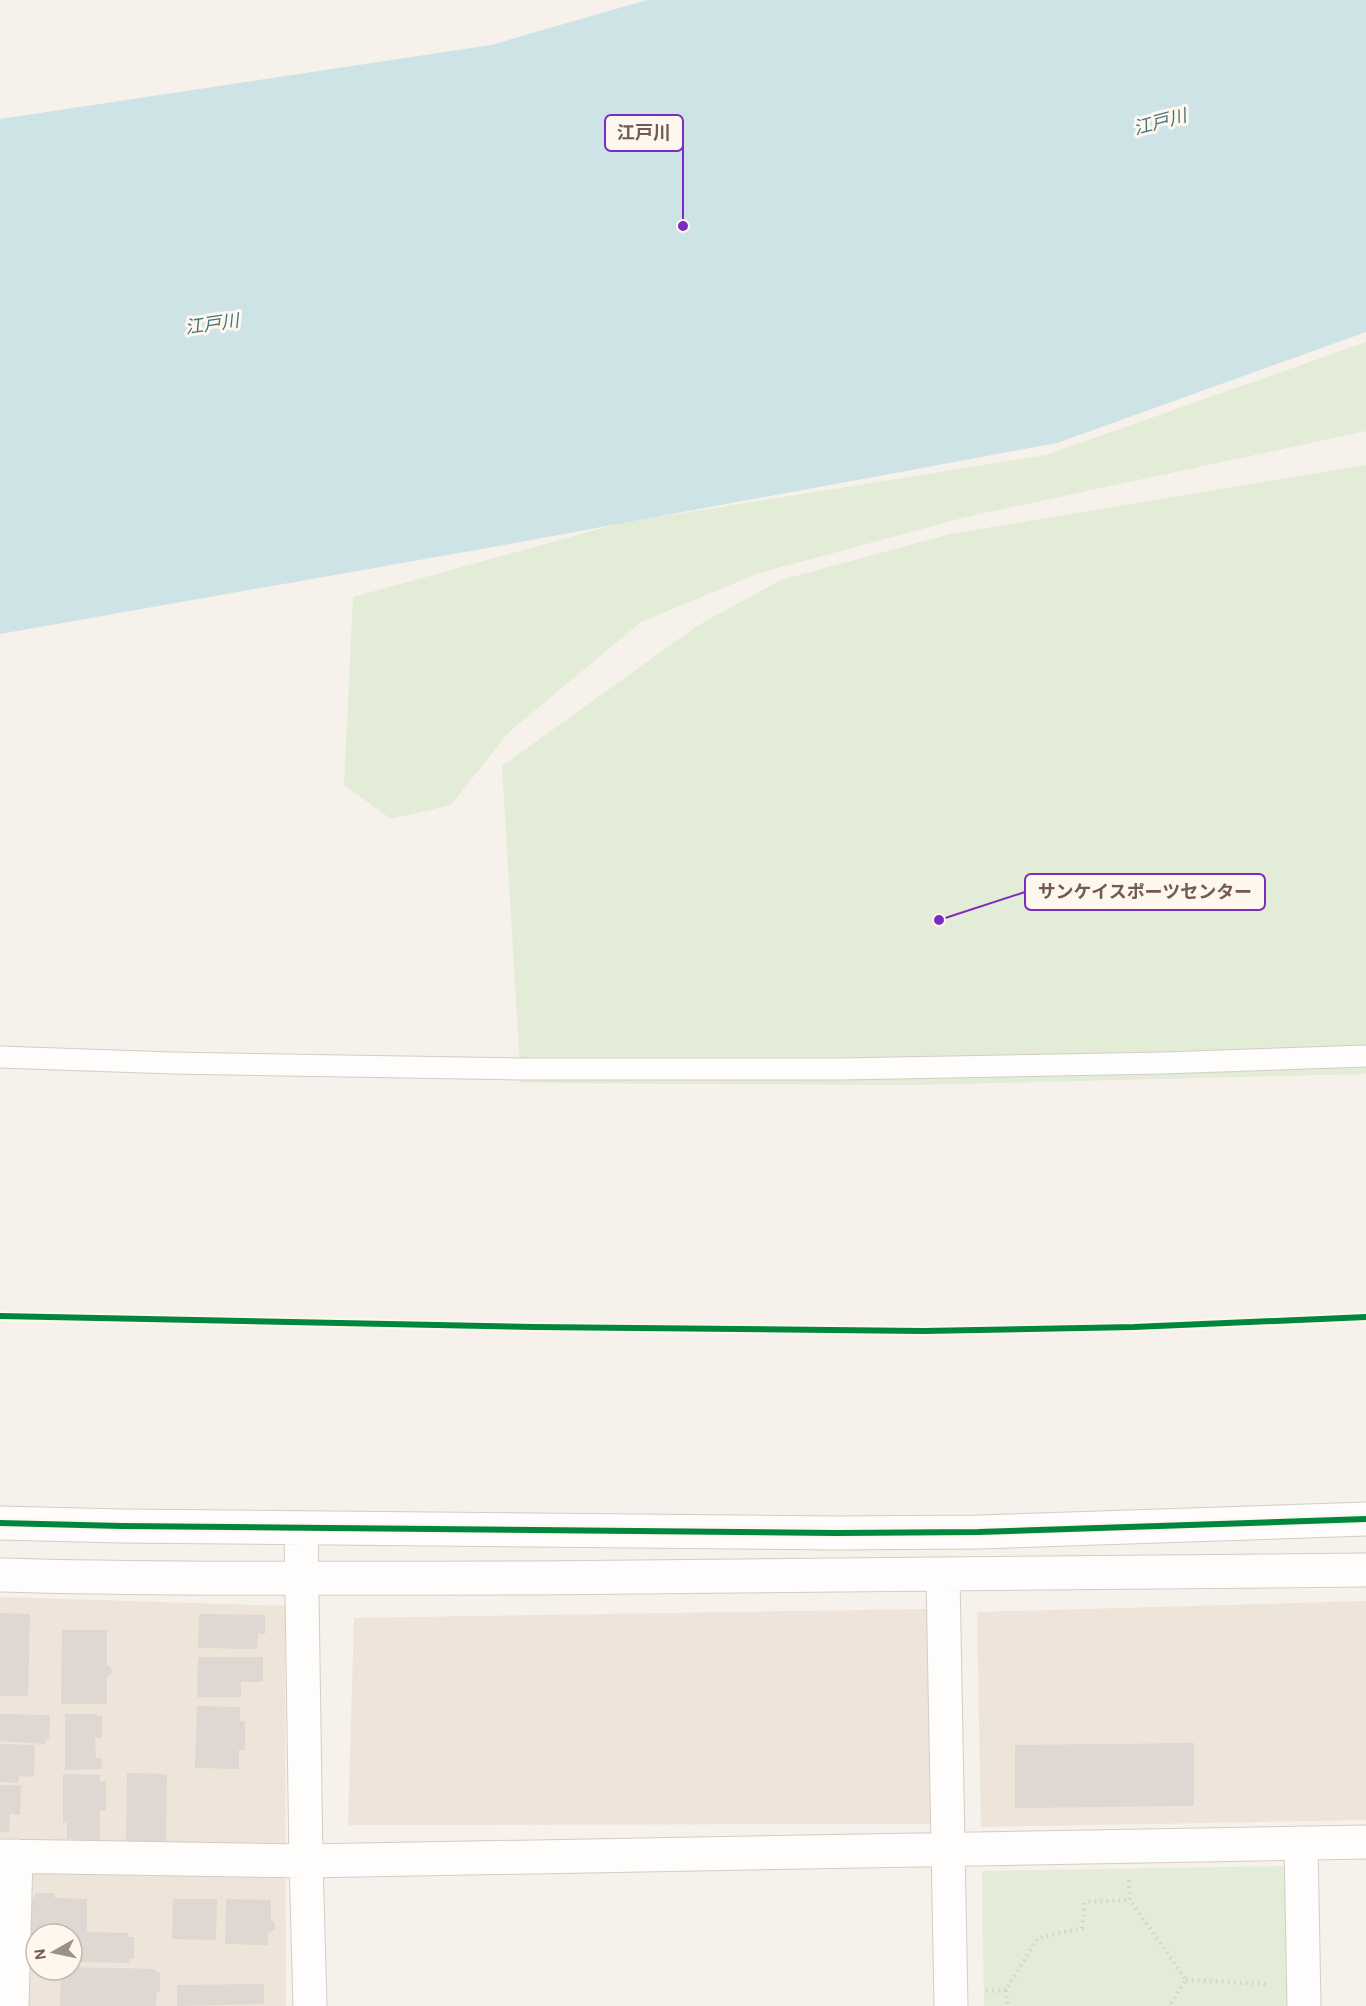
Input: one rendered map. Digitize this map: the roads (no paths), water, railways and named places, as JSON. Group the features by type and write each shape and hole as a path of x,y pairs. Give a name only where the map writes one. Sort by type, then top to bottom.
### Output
{"street":[{"path":"0,1523 848,1533 990,1531 1366,1519"},
{"path":"302,1528 310,2006"},
{"path":"0,1575 86,1578 943,1577 1366,1570"},
{"path":"943,1577 951,1999"},
{"path":"12,2006 8,1856 306,1861 1366,1842"},
{"path":"1302,1843 1304,1996"}],"lane":[{"path":"0,1057 172,1063 487,1068 841,1070 1366,1056"}],"water":[{"name":"江戸川","path":"647,0 1366,0 1366,332 1057,443 504,545 0,634 0,119 491,45"}],"place":[{"name":"江戸川","path":"683,226"},
{"name":"サンケイスポーツセンター","path":"939,920"}]}
